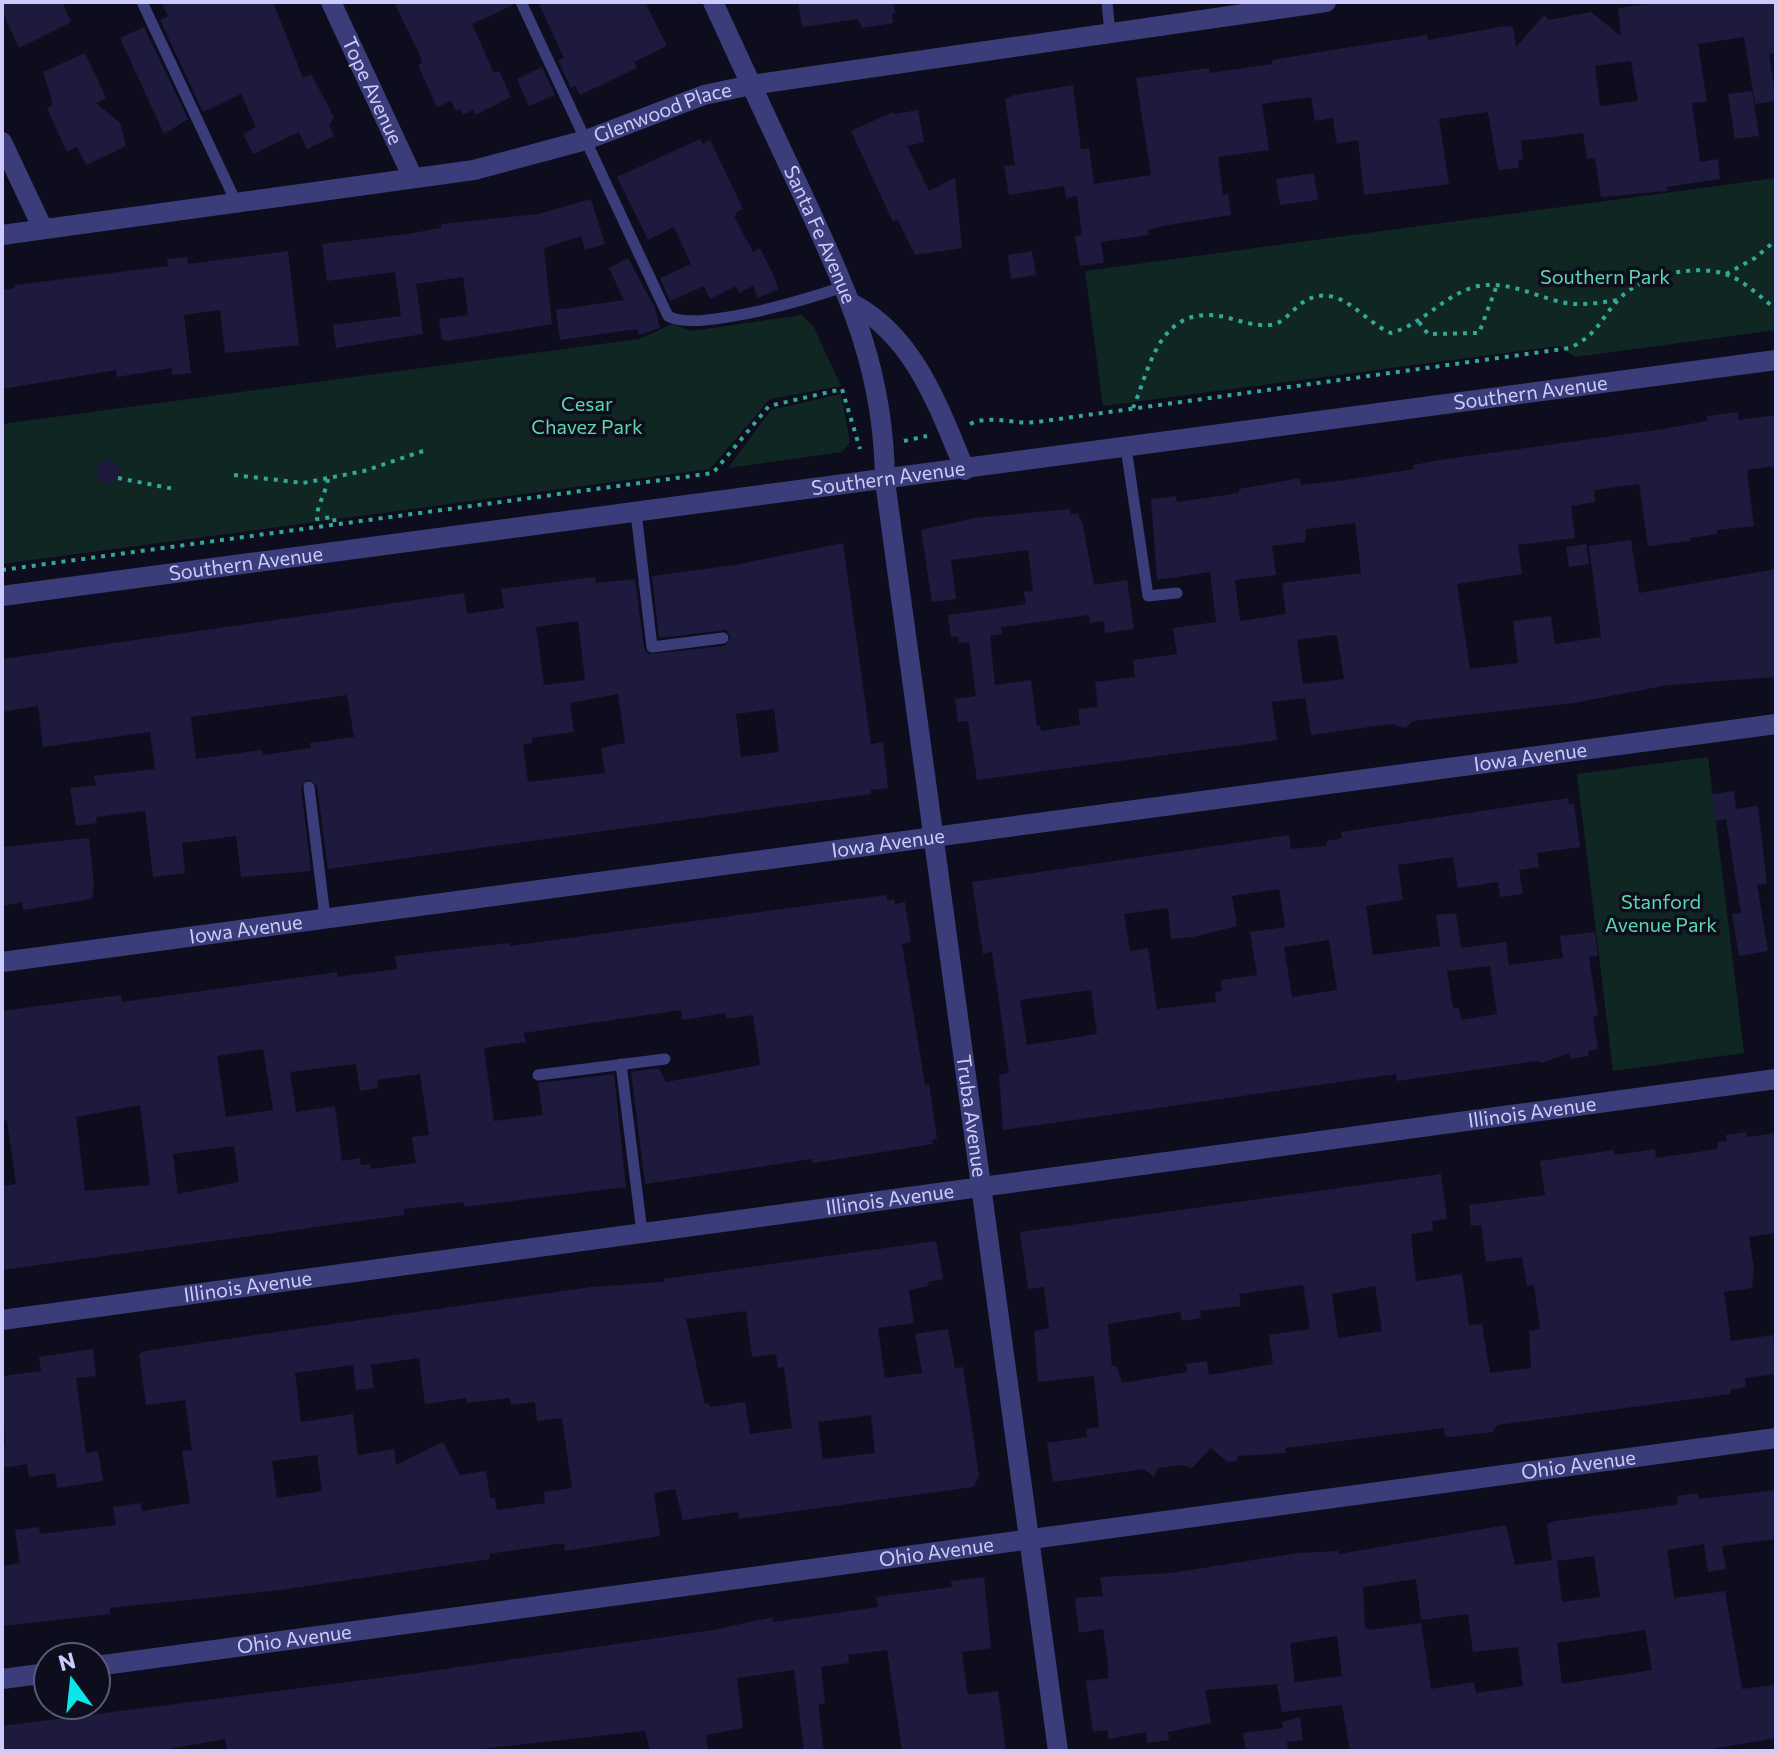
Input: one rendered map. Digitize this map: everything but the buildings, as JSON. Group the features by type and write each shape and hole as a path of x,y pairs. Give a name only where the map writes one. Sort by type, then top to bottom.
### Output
{"street":[{"name":"Tope Avenue","path":"331,2 413,178"},
{"name":"Santa Fe Avenue","path":"713,2 849,295 875,376 885,444 885,481"},
{"name":"Glenwood Place","path":"2,235 474,170 586,140 704,95 751,85 1326,2"},
{"path":"2,142 43,229"},
{"path":"849,295 883,322 906,346 965,470"},
{"name":"Southern Avenue","path":"2,596 885,481 1776,360"},
{"name":"Truba Avenue","path":"885,481 1058,1751"},
{"name":"Iowa Avenue","path":"2,962 1776,724"},
{"name":"Illinois Avenue","path":"2,1320 1776,1079"},
{"name":"Ohio Avenue","path":"112,1664 1776,1438"},
{"path":"2,1679 32,1675"}],"lane":[{"path":"142,2 236,202"},
{"path":"521,2 668,316 676,320 849,295"},
{"path":"1107,2 1110,33"},
{"path":"1126,448 1148,596 1177,593"},
{"path":"636,513 652,647 723,638"},
{"path":"309,787 325,917"},
{"path":"538,1075 665,1059"},
{"path":"621,1064 642,1232"}],"path":[{"path":"1726,274 1755,258 1776,240"},
{"path":"962,427 993,418 1018,424 1570,348 1597,331 1618,300 1631,288 1651,279 1706,271 1726,274 1776,309"},
{"path":"1133,409 1151,356 1173,327 1188,318 1210,315 1255,325 1275,325 1304,301 1319,296 1335,297 1351,304 1379,329 1391,333 1419,322 1453,296 1477,287 1497,285 1572,304 1618,300"},
{"path":"1419,322 1428,334 1479,333 1497,285"},
{"path":"2,570 713,473 769,406 842,389 860,449"},
{"path":"909,440 935,434"},
{"path":"234,475 303,483 328,479 426,450"},
{"path":"118,478 174,489"},
{"path":"328,479 326,494 316,511 317,519 334,517 335,526"}],"green space":[{"name":"Southern Park","path":"1776,178 1776,330 1575,357 1559,346 1103,406 1085,271"},
{"name":"Cesar Chavez Park","path":"802,315 813,326 841,386 770,399 710,469 2,564 2,424 639,339 672,324 692,331"},
{"path":"841,394 850,442 842,452 728,468 771,410"},
{"name":"Stanford Avenue Park","path":"1708,757 1744,1053 1613,1071 1577,774"}]}
